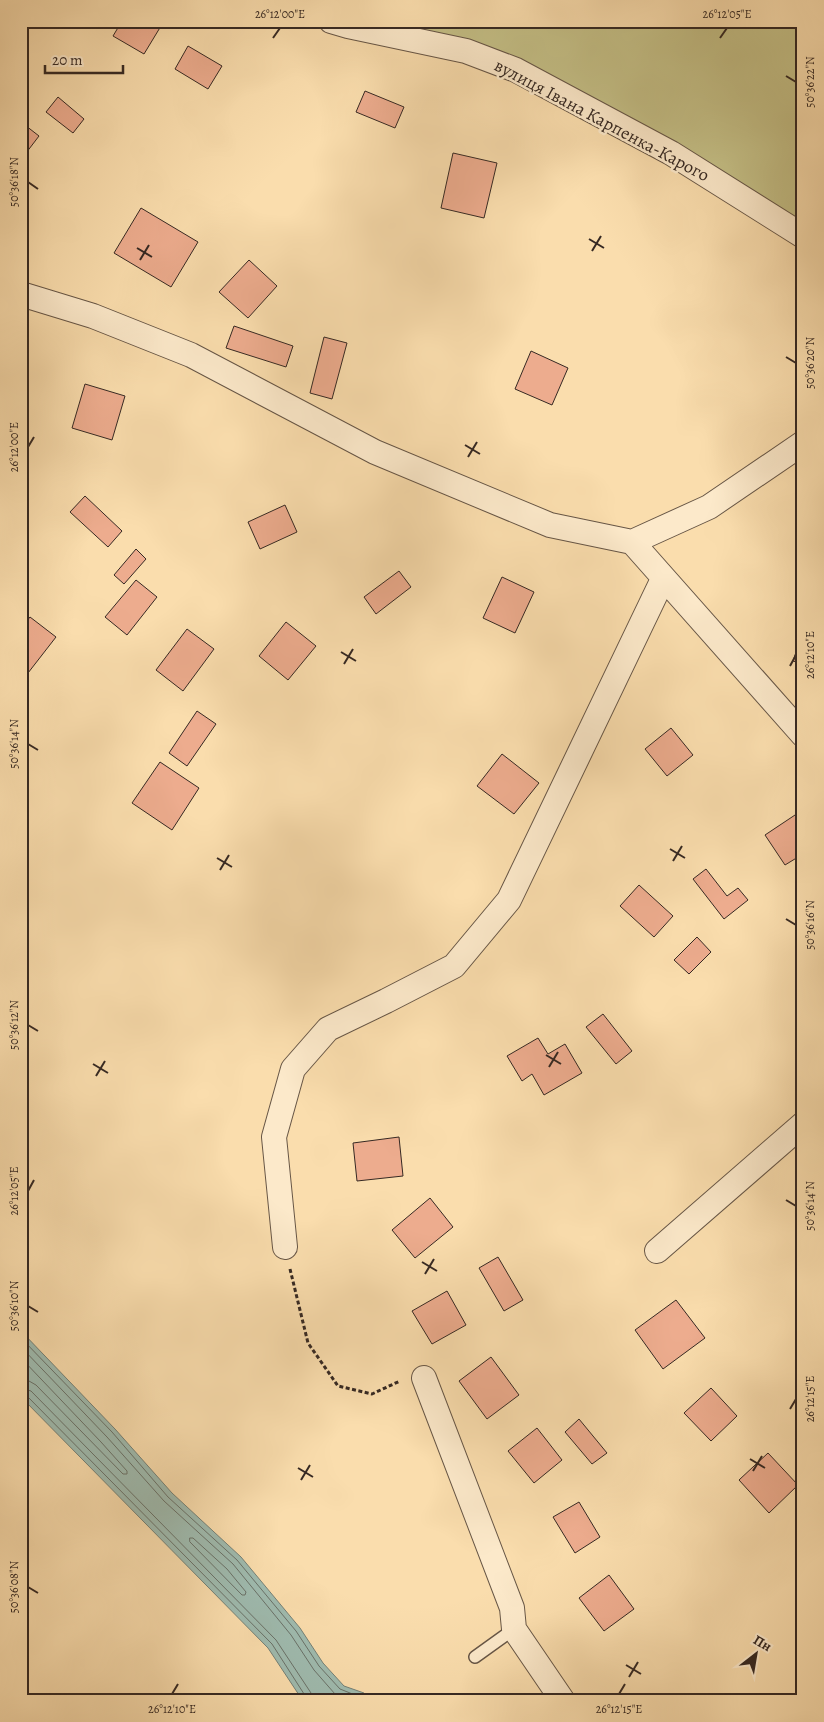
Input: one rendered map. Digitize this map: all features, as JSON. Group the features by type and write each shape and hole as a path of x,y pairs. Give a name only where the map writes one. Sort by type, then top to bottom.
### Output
{"street":[{"name":"вулиця Івана Карпенка-Карого","path":"331,21 466,51 516,70 671,154 803,236"},
{"path":"21,294 93,316 191,354 376,452 550,525 632,542 709,507 803,443"},
{"path":"632,542 803,735"},
{"path":"285,1247 274,1137 293,1068 328,1028 454,966 508,900 663,579"},
{"path":"657,1251 803,1124"},
{"path":"424,1378 512,1608 514,1629 563,1701"}],"lane":[{"path":"475,1657 514,1629"}],"path":[{"path":"285,1247 308,1343 338,1386 372,1394 404,1378 424,1378"}],"shaded area":[{"path":"331,21 803,21 803,236 516,70"}],"water":[{"path":"21,1331 115,1429 172,1493 241,1557 300,1628 323,1663 344,1686 364,1693 370,1701 303,1701 268,1648 21,1397"}],"building":[{"path":"122,21 164,21 144,54 113,36"},
{"path":"188,46 222,66 208,89 175,69"},
{"path":"365,91 404,107 395,128 356,112"},
{"path":"58,97 84,119 73,133 46,112"},
{"path":"21,122 39,136 26,153 21,150"},
{"path":"453,153 497,163 484,218 441,208"},
{"path":"141,208 198,242 171,287 114,253"},
{"path":"249,260 277,286 248,318 219,292"},
{"path":"234,326 293,346 286,367 226,348"},
{"path":"324,337 347,343 332,399 310,393"},
{"path":"531,351 568,368 552,405 515,389"},
{"path":"85,384 125,396 112,440 72,428"},
{"path":"85,496 122,531 108,547 70,512"},
{"path":"285,505 297,532 260,549 248,522"},
{"path":"136,549 146,559 124,584 114,575"},
{"path":"399,571 411,587 376,614 364,597"},
{"path":"502,577 534,592 515,633 483,618"},
{"path":"136,580 157,597 127,635 105,617"},
{"path":"30,617 56,637 21,682 21,628"},
{"path":"286,622 316,646 288,680 259,656"},
{"path":"187,629 214,649 183,691 156,670"},
{"path":"803,631 803,664 793,661"},
{"path":"197,711 216,724 187,766 169,753"},
{"path":"671,728 693,755 667,776 645,749"},
{"path":"502,754 539,783 514,814 477,786"},
{"path":"160,762 199,788 172,830 132,803"},
{"path":"798,813 803,820 803,854 785,865 765,835"},
{"path":"706,869 727,896 738,888 748,900 724,919 693,879"},
{"path":"639,885 673,916 654,937 620,906"},
{"path":"697,937 711,952 689,974 674,960"},
{"path":"603,1014 632,1051 616,1064 586,1027"},
{"path":"538,1038 548,1054 565,1044 582,1073 544,1095 532,1074 522,1081 507,1056"},
{"path":"399,1137 403,1176 357,1181 353,1143"},
{"path":"430,1198 453,1227 415,1258 392,1230"},
{"path":"498,1257 523,1300 504,1311 479,1268"},
{"path":"447,1291 466,1325 432,1344 412,1311"},
{"path":"676,1300 705,1338 663,1369 635,1330"},
{"path":"491,1357 519,1395 487,1419 459,1381"},
{"path":"711,1388 737,1416 711,1441 684,1413"},
{"path":"579,1419 607,1453 592,1464 565,1432"},
{"path":"537,1428 562,1460 534,1483 508,1451"},
{"path":"768,1453 798,1485 769,1513 739,1480"},
{"path":"579,1502 600,1537 575,1553 553,1517"},
{"path":"609,1575 634,1609 604,1631 579,1598"}]}
